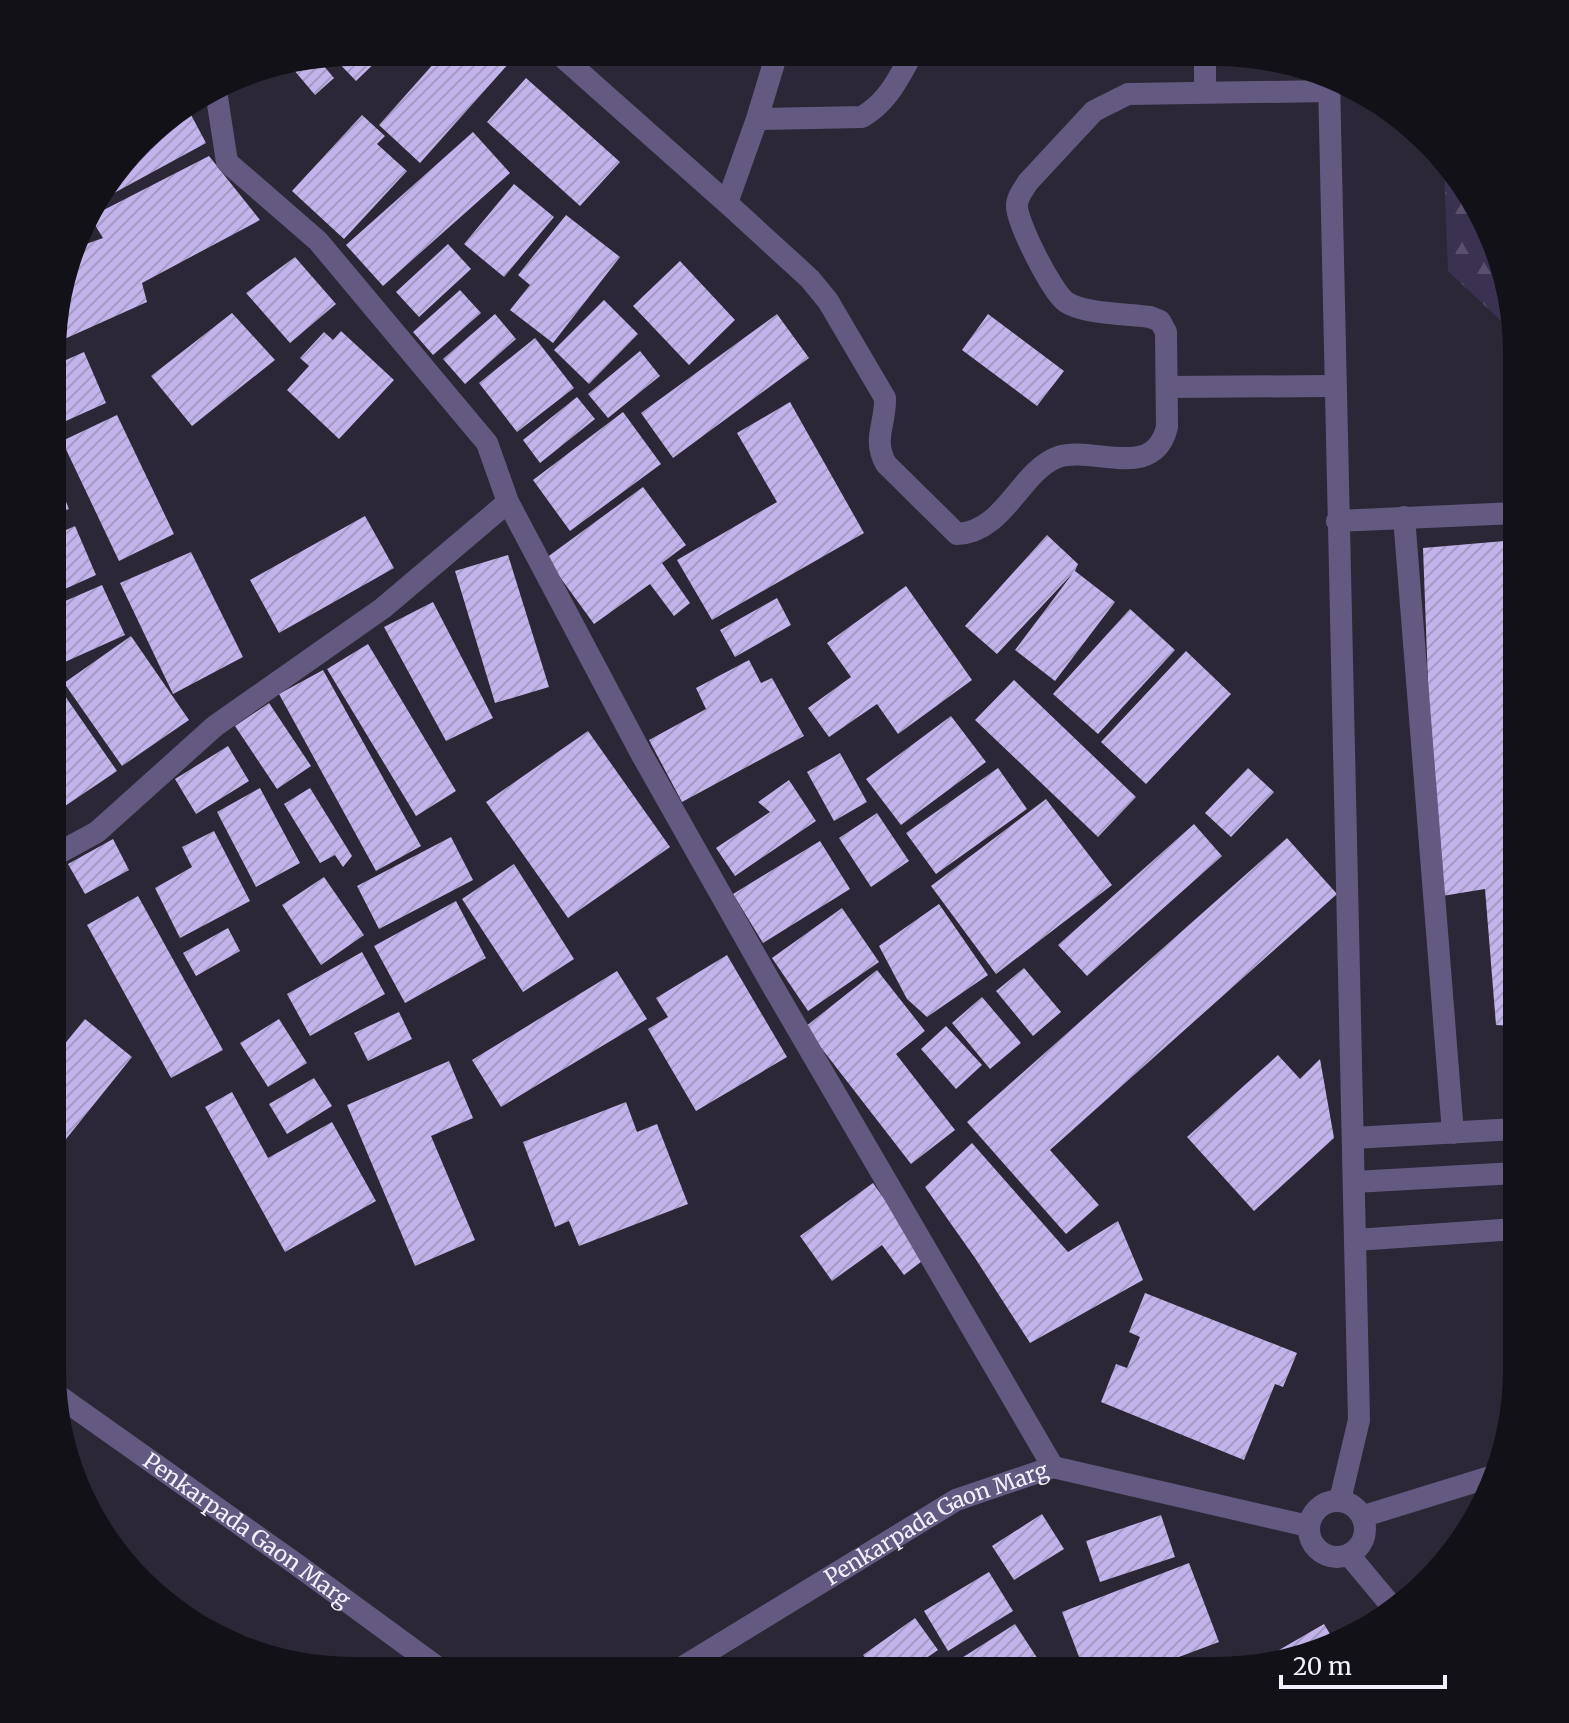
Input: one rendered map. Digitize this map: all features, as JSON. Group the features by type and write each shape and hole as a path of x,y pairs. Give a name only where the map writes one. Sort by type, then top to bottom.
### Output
{"street":[{"path":"573,66 810,279 828,301 885,398 886,416 879,436 879,451 886,464 957,534 971,533 985,526 1048,461 1064,455 1130,459 1157,447 1164,439 1167,427 1166,332 1160,321 1065,302 1047,276 1021,222 1016,205 1028,182 1094,111 1128,94 1320,86"},
{"path":"727,203 773,66"},
{"path":"757,119 862,117 876,109 889,95 905,66"},
{"path":"1205,66 1205,93"},
{"path":"1329,89 1333,386 1359,1420 1340,1500"},
{"path":"218,101 227,162 318,241 487,443 508,502 688,836 1053,1467"},
{"path":"1167,387 1333,386"},
{"path":"66,849 97,832 215,726 383,608 508,502"},
{"path":"1337,521 1503,513"},
{"path":"1404,517 1453,1133"},
{"path":"1353,1138 1503,1130"},
{"path":"1354,1182 1503,1174"},
{"path":"1355,1240 1503,1230"},
{"name":"Penkarpada Gaon Marg","path":"68,1402 423,1657"},
{"name":"Penkarpada Gaon Marg","path":"699,1657 956,1500 1053,1467 1308,1526"},
{"path":"1364,1516 1481,1480"},
{"path":"1340,1500 1354,1505 1364,1516 1366,1531 1361,1545 1349,1555 1334,1558 1320,1552 1311,1541 1308,1526 1313,1511 1325,1503 1340,1500"},
{"path":"1349,1555 1387,1601"}],"green space":[{"path":"1445,179 1481,243 1493,279 1501,321 1448,271"}],"building":[{"path":"372,66 356,81 342,67"},
{"path":"432,66 507,66 420,163 379,125"},
{"path":"325,68 334,78 315,95 296,72"},
{"path":"526,78 620,162 580,206 487,122"},
{"path":"362,115 385,136 377,144 407,171 344,239 292,191"},
{"path":"192,116 206,143 115,192 150,150"},
{"path":"473,132 510,173 383,286 346,245"},
{"path":"209,156 260,220 142,283 147,302 67,338 68,316 81,261 88,243 103,238 96,226 106,209"},
{"path":"514,184 554,217 504,277 464,244"},
{"path":"566,215 620,257 553,343 510,310 530,285 518,275"},
{"path":"448,244 471,269 419,317 396,292"},
{"path":"295,257 336,304 290,343 246,293"},
{"path":"680,261 735,320 689,365 633,306"},
{"path":"460,290 481,313 433,355 413,332"},
{"path":"604,300 638,334 589,384 554,350"},
{"path":"232,313 275,360 192,426 151,376"},
{"path":"495,314 516,339 465,384 443,359"},
{"path":"777,314 809,358 673,458 641,413"},
{"path":"988,314 1064,371 1037,406 962,350"},
{"path":"341,331 394,380 339,439 287,390 309,366 300,358 324,332 333,340"},
{"path":"535,338 574,388 517,432 479,383"},
{"path":"640,351 660,376 608,418 588,394"},
{"path":"84,352 106,403 66,421 66,360"},
{"path":"577,397 595,419 540,463 523,440"},
{"path":"790,402 864,533 712,620 677,560 777,502 737,433"},
{"path":"623,412 661,464 570,531 533,480"},
{"path":"117,415 174,534 119,561 66,449 66,439"},
{"path":"643,487 686,545 662,563 690,603 674,616 650,584 594,624 546,558"},
{"path":"365,516 394,568 279,633 250,580"},
{"path":"75,526 96,575 66,588 66,530"},
{"path":"1047,535 1078,564 1075,571 1115,602 1055,681 1015,650 1073,573 997,654 965,626"},
{"path":"1503,541 1503,1025 1496,1025 1485,889 1436,897 1423,548"},
{"path":"191,552 243,657 173,694 120,583"},
{"path":"508,555 549,687 495,703 455,571"},
{"path":"102,585 125,635 66,662 66,601"},
{"path":"906,586 972,680 898,734 877,704 829,737 808,708 851,677 827,643"},
{"path":"777,598 791,625 735,657 720,630"},
{"path":"433,602 493,718 446,741 384,627"},
{"path":"1130,609 1175,650 1098,734 1053,694"},
{"path":"131,636 189,720 122,766 66,682"},
{"path":"368,644 456,791 416,816 327,669"},
{"path":"1186,651 1231,694 1146,784 1101,742"},
{"path":"749,660 761,683 772,678 804,736 682,802 649,740 706,709 696,688"},
{"path":"323,670 421,846 376,871 279,694"},
{"path":"1014,680 1136,797 1098,837 975,720"},
{"path":"66,697 117,771 66,805"},
{"path":"269,703 311,766 277,789 235,726"},
{"path":"951,716 986,762 901,825 866,779"},
{"path":"588,731 670,847 568,918 486,802"},
{"path":"228,746 249,781 196,814 175,779"},
{"path":"840,753 867,802 834,821 807,772"},
{"path":"998,768 1027,809 936,874 906,833"},
{"path":"1248,768 1274,792 1231,837 1205,813"},
{"path":"789,780 816,821 735,876 716,848 770,812 758,802"},
{"path":"260,788 300,863 256,887 217,812"},
{"path":"310,788 352,856 343,867 335,855 320,863 284,804"},
{"path":"1046,799 1112,885 996,974 931,886"},
{"path":"877,813 909,861 871,887 839,838"},
{"path":"1194,824 1222,856 1087,976 1058,945"},
{"path":"214,831 250,901 180,938 155,888 192,867 182,847"},
{"path":"451,837 473,880 379,929 357,886"},
{"path":"1287,838 1337,894 1050,1150 1099,1205 1066,1234 967,1122"},
{"path":"113,839 129,870 85,894 68,864"},
{"path":"820,841 850,889 763,943 733,894"},
{"path":"514,864 574,959 523,992 462,899"},
{"path":"324,877 364,935 321,965 282,905"},
{"path":"138,896 223,1050 171,1078 87,925"},
{"path":"456,901 486,958 405,1003 374,946"},
{"path":"939,904 988,975 927,1017 907,999 879,946"},
{"path":"842,908 879,962 808,1011 772,958"},
{"path":"228,928 240,951 196,976 183,953"},
{"path":"362,952 385,994 310,1036 287,994"},
{"path":"727,955 787,1057 696,1111 648,1029 668,1017 656,998"},
{"path":"1024,968 1061,1012 1033,1036 996,991"},
{"path":"877,970 925,1031 896,1054 955,1130 911,1164 805,1027"},
{"path":"617,971 647,1019 501,1107 472,1060"},
{"path":"982,997 1021,1043 990,1069 952,1023"},
{"path":"399,1012 412,1039 368,1061 354,1033"},
{"path":"85,1019 132,1057 66,1139 66,1042"},
{"path":"279,1019 307,1063 268,1087 240,1043"},
{"path":"946,1026 982,1065 956,1089 921,1049"},
{"path":"1278,1055 1300,1079 1320,1059 1334,1138 1254,1211 1187,1137"},
{"path":"449,1061 473,1118 431,1136 475,1240 415,1266 347,1105"},
{"path":"314,1078 332,1106 287,1134 269,1104"},
{"path":"232,1092 268,1158 332,1122 376,1201 285,1252 205,1107"},
{"path":"626,1102 637,1132 657,1124 688,1204 579,1246 569,1221 555,1227 523,1142"},
{"path":"972,1143 1068,1252 1118,1221 1143,1280 1030,1343 925,1187"},
{"path":"873,1183 926,1258 904,1275 882,1245 832,1281 800,1236"},
{"path":"1145,1293 1297,1353 1283,1387 1275,1384 1244,1460 1101,1402 1116,1364 1127,1368 1140,1337 1129,1332"},
{"path":"1042,1514 1064,1549 1014,1580 992,1546"},
{"path":"1161,1515 1175,1557 1100,1582 1086,1541"},
{"path":"1189,1563 1219,1642 1179,1657 1079,1657 1062,1612"},
{"path":"989,1572 1013,1611 948,1651 924,1611"},
{"path":"915,1618 938,1650 928,1657 863,1655"},
{"path":"1015,1624 1037,1657 963,1657"},
{"path":"1324,1624 1330,1633 1308,1642 1281,1649"}]}
